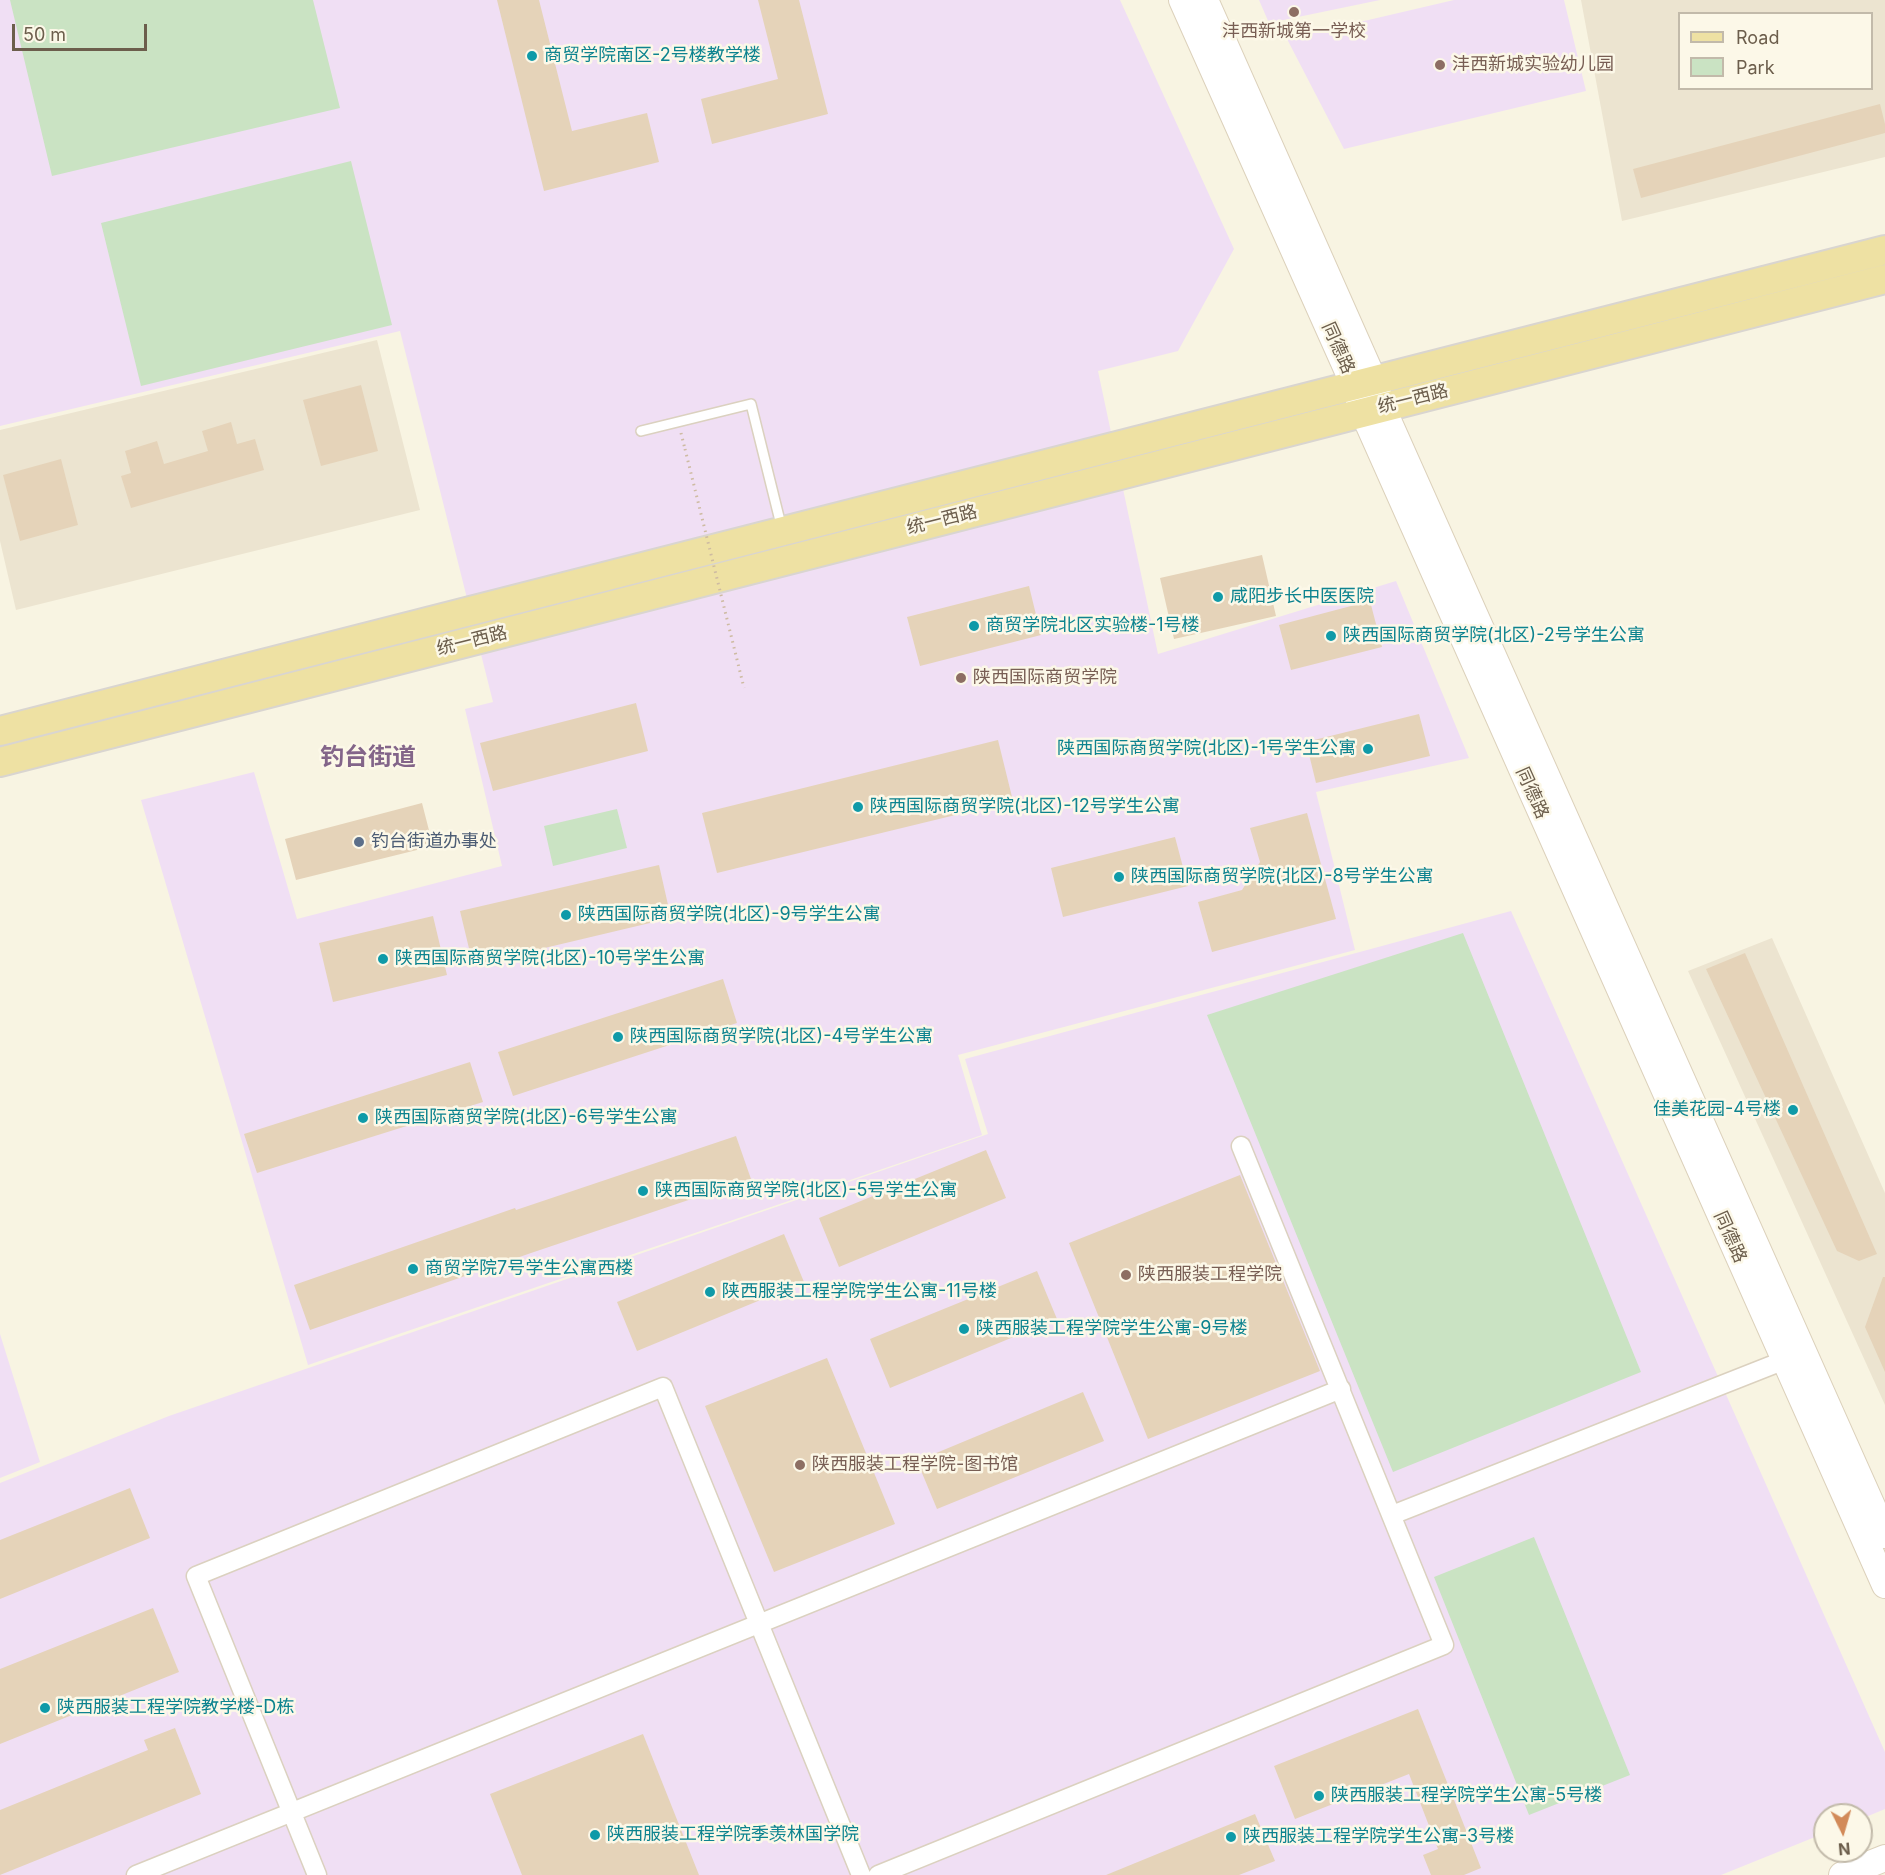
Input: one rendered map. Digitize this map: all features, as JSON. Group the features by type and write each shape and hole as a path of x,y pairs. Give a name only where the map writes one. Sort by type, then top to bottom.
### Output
{"main road":[{"name":"统一西路","path":"0,762 1368,396 1885,250"},
{"name":"统一西路","path":"0,731 783,531 1885,279"}],"street":[{"name":"同德路","path":"1182,0 1368,396 1885,1535"},
{"name":"同德路","path":"1204,0 1368,396 1785,1360 1885,1585"},
{"path":"878,1875 1444,1645 1241,1146"},
{"path":"1392,1515 1785,1360"},
{"path":"317,1875 195,1576 663,1387 861,1875"},
{"path":"136,1875 1341,1389"},
{"path":"1842,1875 1885,1858"}],"lane":[{"path":"641,432 751,404 783,531"}],"path":[{"path":"685,449 744,688"}],"shaded area":[{"name":"陕西国际商贸学院","path":"0,0 1120,0 1234,249 1178,351 1098,371 1158,654 1396,581 1469,758 1316,792 1355,950 958,1055 982,1135 308,1365 141,800 254,772 297,919 502,866 465,709 493,702 400,331 0,426"},
{"name":"沣西新城第一学校","path":"1259,0 1380,0 1269,23"},
{"name":"沣西新城实验幼儿园","path":"1454,0 1564,0 1586,91 1344,149 1287,39"},
{"path":"1581,0 1885,0 1885,157 1622,221"},
{"path":"377,340 420,510 16,610 0,541 0,430"},
{"name":"陕西服装工程学院","path":"1511,911 1885,1752 1885,1809 1873,1814 1873,1803 1813,1803 1813,1838 1721,1875 0,1875 0,1483 169,1416 988,1134 965,1059"},
{"path":"1772,938 1885,1193 1885,1405 1688,971"},
{"path":"0,1334 40,1462 0,1478"}],"green space":[{"path":"10,0 313,0 340,108 52,176"},
{"path":"351,161 392,325 141,386 101,223"},
{"path":"617,809 627,848 553,866 544,826"},
{"path":"1463,933 1641,1372 1393,1472 1207,1015"},
{"path":"1534,1537 1630,1775 1529,1815 1434,1577"}],"building":[{"name":"商贸学院南区-2号楼教学楼","path":"497,0 539,0 572,131 647,113 659,162 544,191"},
{"path":"758,0 799,0 828,114 712,144 701,99 778,79"},
{"path":"1880,104 1885,133 1641,198 1633,169"},
{"path":"361,385 378,451 321,466 303,400"},
{"path":"231,422 237,444 255,439 264,470 131,508 121,476 131,473 125,451 157,441 164,464 208,451 202,431"},
{"path":"61,459 78,525 20,541 3,475"},
{"name":"咸阳步长中医医院","path":"1262,555 1276,616 1174,639 1160,578"},
{"name":"商贸学院北区实验楼-1号楼","path":"1029,586 1041,635 920,666 907,617"},
{"name":"陕西国际商贸学院(北区)-2号学生公寓","path":"1370,601 1382,647 1291,670 1279,625"},
{"path":"636,703 648,751 493,791 480,743"},
{"name":"陕西国际商贸学院(北区)-1号学生公寓","path":"1419,714 1430,756 1316,783 1306,742"},
{"name":"陕西国际商贸学院(北区)-12号学生公寓","path":"998,740 1013,801 717,873 702,813"},
{"name":"钓台街道办事处","path":"422,803 433,846 296,880 285,839"},
{"path":"1307,813 1336,919 1212,952 1198,902 1242,890 1260,862 1250,828"},
{"name":"陕西国际商贸学院(北区)-8号学生公寓","path":"1175,837 1188,886 1063,917 1051,868"},
{"name":"陕西国际商贸学院(北区)-9号学生公寓","path":"659,865 671,918 473,965 460,911"},
{"name":"陕西国际商贸学院(北区)-10号学生公寓","path":"433,916 447,975 333,1002 319,943"},
{"name":"佳美花园-4号楼","path":"1745,953 1877,1254 1859,1261 1837,1251 1706,969"},
{"name":"陕西国际商贸学院(北区)-4号学生公寓","path":"723,979 737,1023 513,1096 498,1052"},
{"name":"陕西国际商贸学院(北区)-6号学生公寓","path":"470,1062 483,1102 257,1173 244,1134"},
{"path":"736,1136 751,1179 310,1330 294,1285 515,1208 516,1210"},
{"path":"986,1150 1006,1198 839,1267 819,1218"},
{"path":"1240,1175 1320,1371 1148,1439 1069,1243"},
{"name":"陕西服装工程学院学生公寓-11号楼","path":"784,1234 804,1282 637,1351 617,1302"},
{"name":"陕西服装工程学院学生公寓-9号楼","path":"1037,1271 1057,1319 890,1388 870,1339"},
{"path":"1883,1277 1885,1277 1885,1372 1865,1327"},
{"name":"陕西服装工程学院-图书馆","path":"827,1358 895,1524 774,1572 705,1406"},
{"path":"1083,1392 1104,1441 937,1509 917,1461"},
{"path":"130,1488 150,1538 0,1599 0,1540"},
{"name":"陕西服装工程学院教学楼-D栋","path":"153,1608 179,1672 0,1744 0,1669"},
{"name":"陕西服装工程学院学生公寓-5号楼","path":"1418,1709 1481,1868 1464,1875 1431,1875 1423,1855 1438,1849 1409,1774 1295,1819 1274,1766"},
{"path":"175,1728 201,1794 0,1875 0,1810 148,1750 144,1740"},
{"name":"陕西服装工程学院季羡林国学院","path":"643,1734 699,1875 522,1875 490,1794"},
{"name":"陕西服装工程学院学生公寓-3号楼","path":"1255,1814 1275,1861 1239,1875 1106,1875"}],"place":[{"name":"沣西新城第一学校","path":"1294,12"},
{"name":"商贸学院南区-2号楼教学楼","path":"532,56"},
{"name":"沣西新城实验幼儿园","path":"1440,65"},
{"name":"咸阳步长中医医院","path":"1218,597"},
{"name":"商贸学院北区实验楼-1号楼","path":"974,626"},
{"name":"陕西国际商贸学院(北区)-2号学生公寓","path":"1331,636"},
{"name":"陕西国际商贸学院","path":"961,678"},
{"name":"陕西国际商贸学院(北区)-1号学生公寓","path":"1368,749"},
{"name":"陕西国际商贸学院(北区)-12号学生公寓","path":"858,807"},
{"name":"钓台街道办事处","path":"359,842"},
{"name":"陕西国际商贸学院(北区)-8号学生公寓","path":"1119,877"},
{"name":"陕西国际商贸学院(北区)-9号学生公寓","path":"566,915"},
{"name":"陕西国际商贸学院(北区)-10号学生公寓","path":"383,959"},
{"name":"陕西国际商贸学院(北区)-4号学生公寓","path":"618,1037"},
{"name":"佳美花园-4号楼","path":"1793,1110"},
{"name":"陕西国际商贸学院(北区)-6号学生公寓","path":"363,1118"},
{"name":"陕西国际商贸学院(北区)-5号学生公寓","path":"643,1191"},
{"name":"商贸学院7号学生公寓西楼","path":"413,1269"},
{"name":"陕西服装工程学院","path":"1126,1275"},
{"name":"陕西服装工程学院学生公寓-11号楼","path":"710,1292"},
{"name":"陕西服装工程学院学生公寓-9号楼","path":"964,1329"},
{"name":"陕西服装工程学院-图书馆","path":"800,1465"},
{"name":"陕西服装工程学院教学楼-D栋","path":"45,1708"},
{"name":"陕西服装工程学院学生公寓-5号楼","path":"1319,1796"},
{"name":"陕西服装工程学院季羡林国学院","path":"595,1835"},
{"name":"陕西服装工程学院学生公寓-3号楼","path":"1231,1837"}],"district":[{"name":"钓台街道","path":"368,758"}]}
